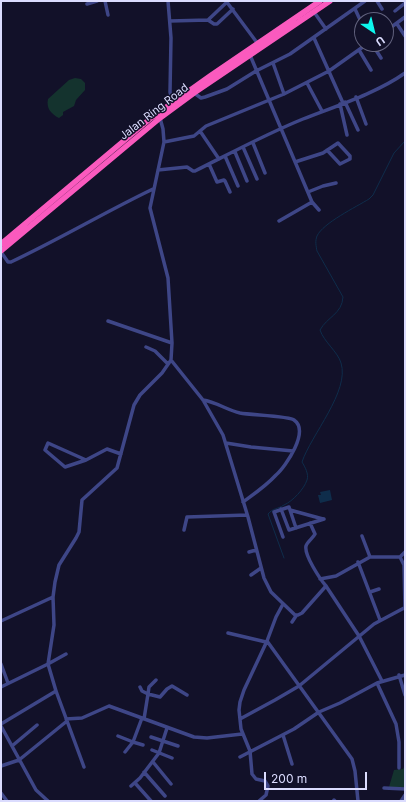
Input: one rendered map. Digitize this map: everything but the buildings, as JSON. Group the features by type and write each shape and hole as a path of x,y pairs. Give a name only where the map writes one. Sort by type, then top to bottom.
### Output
{"highway":[{"name":"Jalan Ring Road","path":"1,244 152,118 210,76 320,1"},
{"name":"Jalan Ring Road","path":"1,252 160,118 194,93 250,57 330,1"}],"street":[{"path":"87,4 97,1"},
{"path":"105,1 108,15"},
{"path":"168,1 170,21 170,92 172,103"},
{"path":"208,20 232,1"},
{"path":"194,93 201,98 227,88 256,69 273,63 290,54 365,1"},
{"path":"377,1 382,9"},
{"path":"228,3 258,44"},
{"path":"395,11 405,3"},
{"path":"170,21 208,20 214,24 217,24 233,9"},
{"path":"314,12 326,29"},
{"path":"394,26 405,17"},
{"path":"397,24 405,36"},
{"path":"314,38 343,103 358,130"},
{"path":"164,142 194,136 211,124 269,101 307,83 329,71 357,52"},
{"path":"361,52 371,70"},
{"path":"377,52 381,58"},
{"path":"250,57 312,202 319,210"},
{"path":"273,63 284,94"},
{"path":"158,170 187,167 193,171 322,111 396,79 405,72"},
{"path":"307,83 322,111"},
{"path":"356,97 366,124"},
{"path":"343,103 348,135"},
{"path":"84,767 66,720 48,664 54,625 55,582 59,565 76,538 78,532 82,500 115,471 119,464 136,400 162,373 170,362 172,343 168,278 150,214 150,202 164,142 160,118"},
{"path":"200,131 219,159"},
{"path":"253,143 265,173"},
{"path":"295,162 328,150 339,144 350,156 350,159 340,164 328,150"},
{"path":"243,147 257,179"},
{"path":"235,152 247,181"},
{"path":"225,156 238,186"},
{"path":"209,164 217,182 224,180 230,192"},
{"path":"308,192 336,183"},
{"path":"1,252 8,262 11,262 46,246 102,214 154,189"},
{"path":"279,221 312,202"},
{"path":"108,321 172,343"},
{"path":"146,347 155,351 170,362 203,400 226,443 261,568 269,588 274,596 296,616"},
{"path":"203,400 211,401 242,414 294,419 300,427 298,440 293,451 277,475 243,502"},
{"path":"86,460 48,443 45,450 65,467 86,460 107,449 121,454"},
{"path":"226,443 293,451"},
{"path":"282,509 289,530 324,519 290,510 289,507 282,509 274,512 283,538"},
{"path":"290,510 296,528"},
{"path":"184,530 187,516 247,516"},
{"path":"310,523 315,534 306,547 314,570 359,636 382,681"},
{"path":"362,536 370,557"},
{"path":"249,552 256,550"},
{"path":"320,579 336,576 358,562 370,557 400,557 405,552"},
{"path":"240,719 299,686 380,620 405,609 404,562 400,557"},
{"path":"358,562 380,620"},
{"path":"251,575 261,568"},
{"path":"292,622 296,616 302,613 326,586"},
{"path":"370,592 379,589"},
{"path":"1,620 54,598"},
{"path":"258,801 266,794 268,786 265,781 256,779 253,776 250,752 242,734 239,710 242,696 283,604"},
{"path":"228,633 267,642 352,759 356,771 358,801"},
{"path":"1,687 66,654"},
{"path":"1,664 8,683"},
{"path":"399,675 405,695"},
{"path":"240,757 294,729 319,712 340,703 377,683 399,675 405,675"},
{"path":"125,752 133,742 143,719 149,687 156,680"},
{"path":"377,683 396,724 399,742 399,768"},
{"path":"140,687 142,691 160,697 167,688 172,686 187,695"},
{"path":"48,801 36,790 1,725 56,691"},
{"path":"1,766 19,760 66,720 82,718 109,706 186,735 207,738 242,734"},
{"path":"12,746 37,725"},
{"path":"131,786 153,762 159,753 167,728"},
{"path":"283,735 292,764"},
{"path":"118,736 143,745"},
{"path":"151,737 178,746"},
{"path":"152,750 172,758"},
{"path":"153,762 171,784"},
{"path":"144,772 165,796"},
{"path":"135,783 151,801"},
{"path":"384,788 405,789"},
{"path":"1,793 7,801"},
{"path":"401,801 405,795"}],"green space":[{"path":"75,78 81,79 85,83 85,90 76,100 74,106 63,112 63,115 59,118 50,110 48,99 69,80"},
{"path":"405,765 405,788 389,787 394,770 403,769"}],"water":[{"path":"330,490 332,500 320,503 318,495 321,495 320,492"}],"waterway":[{"path":"284,558 268,514 291,501 301,491 306,483 307,475 302,462 335,400 342,374 341,363 320,330 340,308 343,297 317,251 316,238 320,231 326,226 373,195 394,153 405,141"}]}
